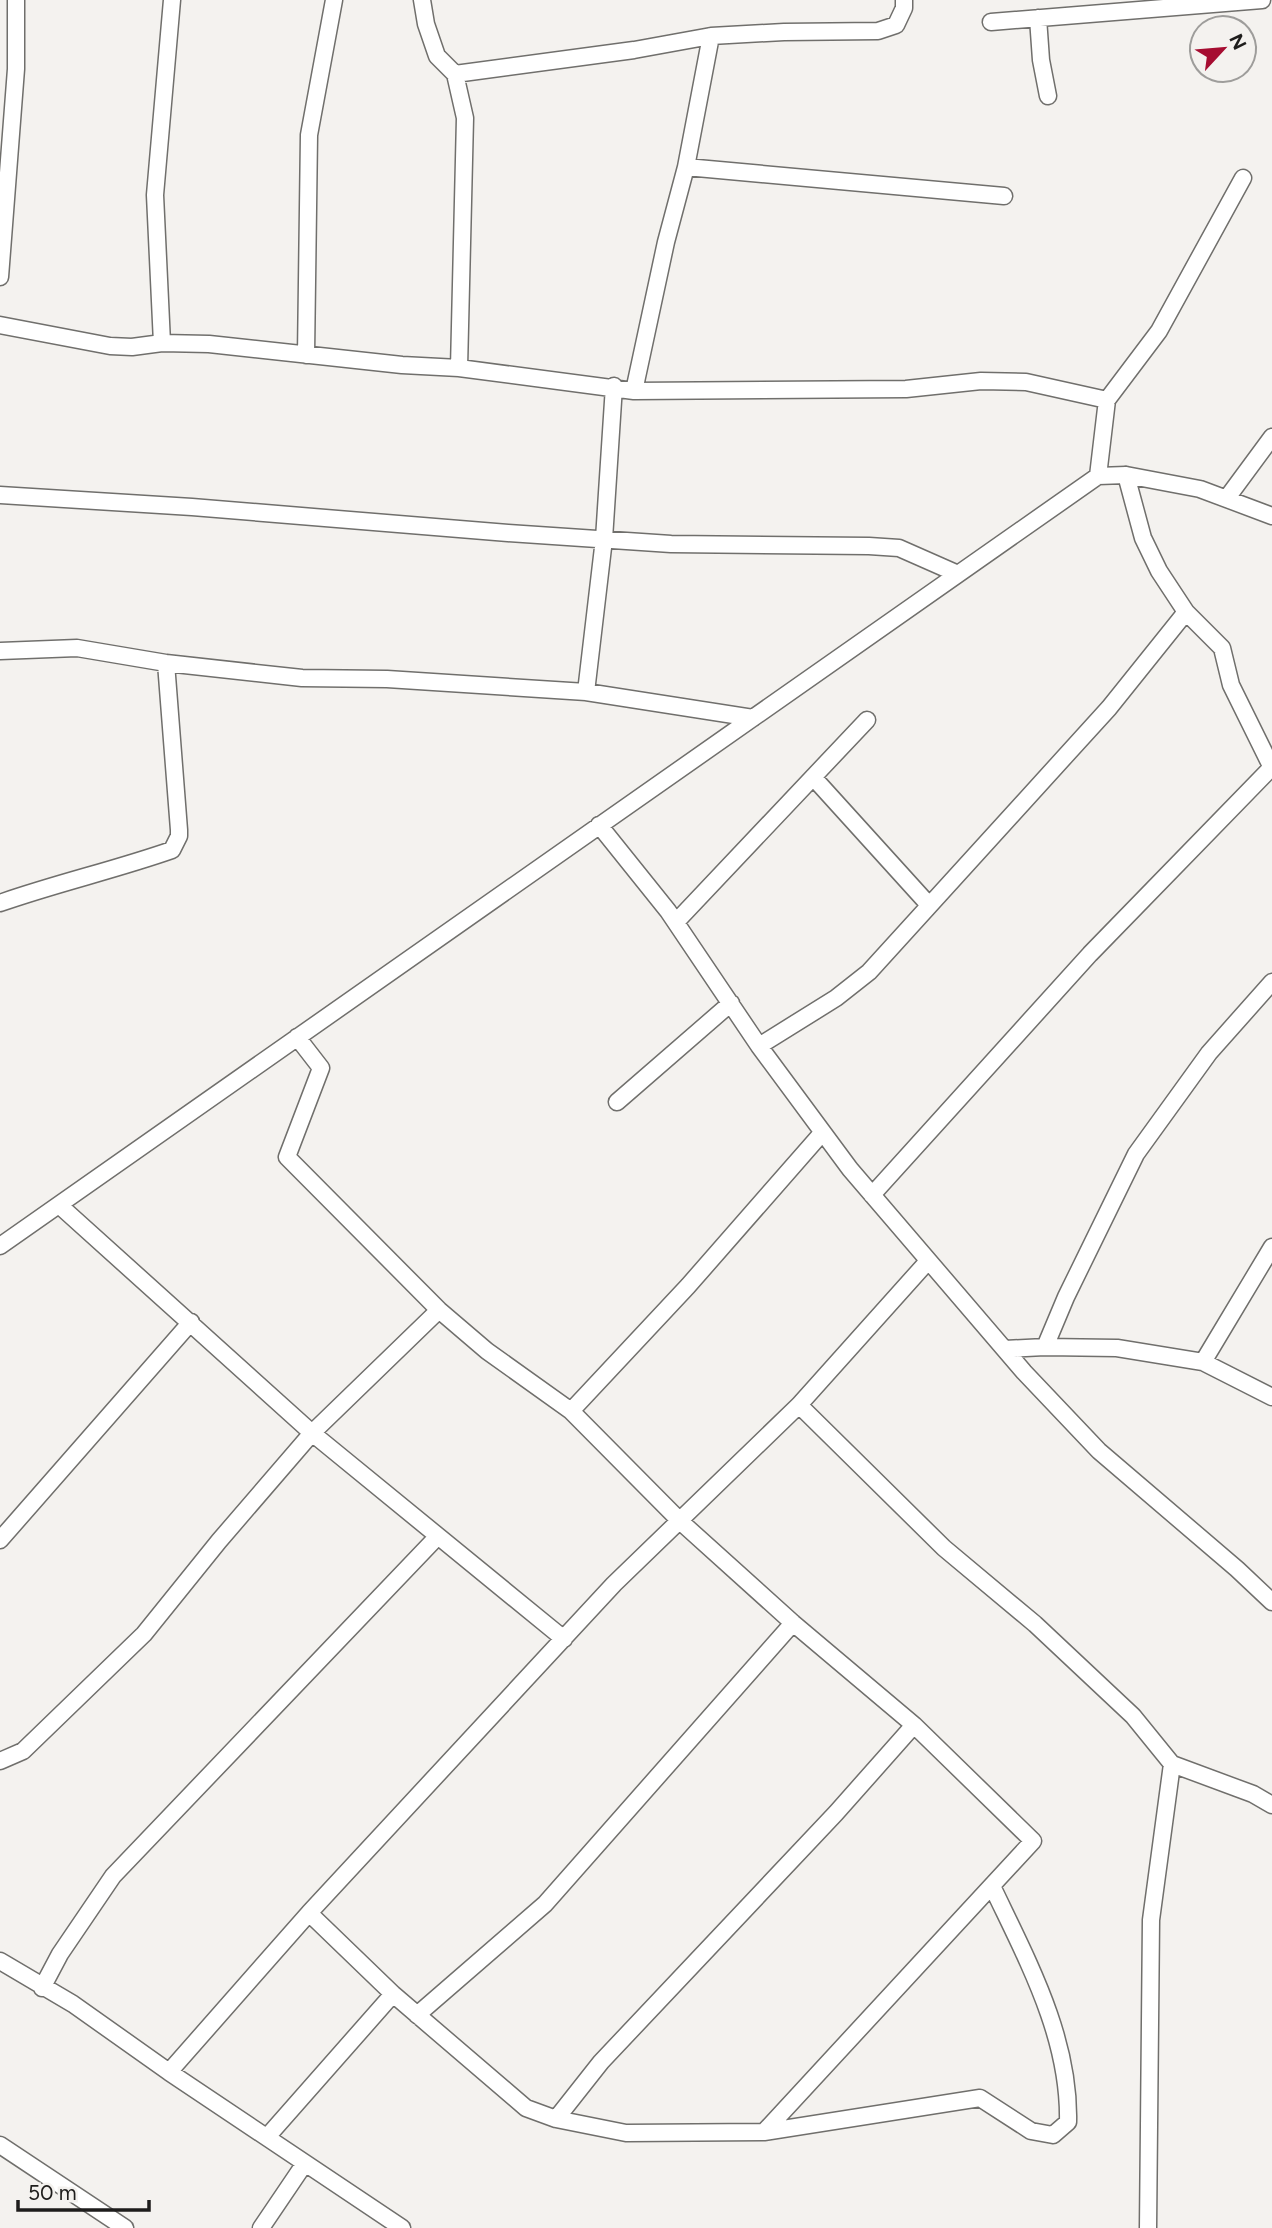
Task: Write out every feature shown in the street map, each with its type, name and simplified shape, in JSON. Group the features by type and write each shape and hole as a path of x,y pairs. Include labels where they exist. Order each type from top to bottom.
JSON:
{"street":[{"path":"0,277 16,69 16,0"},
{"path":"162,343 155,195 172,0"},
{"path":"306,355 309,135 334,0"},
{"path":"422,0 426,24 437,56 455,74 465,118 459,368"},
{"path":"455,74 634,50 711,36 878,31 896,25 904,8 904,0"},
{"path":"991,22 1127,5 1262,0"},
{"path":"1038,18 1041,60 1048,96"},
{"path":"634,391 666,242 686,167 711,36"},
{"path":"686,167 1004,196"},
{"path":"1098,476 1107,400 1159,331 1243,178"},
{"path":"0,325 110,346 209,344 402,365 459,368 614,386 634,391 906,389 981,381 1026,382 1107,400"},
{"path":"586,692 604,539 614,386"},
{"path":"1227,498 1272,437"},
{"path":"872,1195 1090,954 1272,768 1231,685 1222,648 1186,612 1158,571 1143,538 1126,475"},
{"path":"0,1246 1098,476 1126,475 1200,489 1272,516"},
{"path":"0,495 670,544 899,548 957,574"},
{"path":"758,1046 836,998 869,972 1109,708 1186,612"},
{"path":"0,651 77,648 166,663 302,678 387,679 586,692 753,718"},
{"path":"0,903 172,850 180,830 166,663"},
{"path":"676,922 867,720"},
{"path":"813,777 929,905"},
{"path":"600,825 676,922 758,1046 822,1133 928,1261 1099,1451 1272,1602"},
{"path":"1045,1347 1066,1297 1136,1154 1209,1053 1272,982"},
{"path":"617,1102 731,1003"},
{"path":"298,1037 321,1068 287,1157 439,1310 487,1351 570,1411 681,1522 793,1623 914,1725 1033,1841 764,2132"},
{"path":"570,1411 688,1286 822,1133"},
{"path":"59,1205 312,1433 564,1639"},
{"path":"1203,1362 1272,1247"},
{"path":"169,2072 309,1913 614,1584 799,1405 928,1261"},
{"path":"0,1761 23,1751 145,1634 219,1541 312,1433 439,1310"},
{"path":"0,1540 191,1322"},
{"path":"1005,1349 1117,1348 1203,1362 1272,1397"},
{"path":"799,1405 944,1548 1035,1624 1123,1707 1172,1764 1253,1794 1272,1805"},
{"path":"42,1988 60,1954 113,1876 438,1536"},
{"path":"417,2015 545,1904 793,1623"},
{"path":"556,2119 601,2062 914,1725"},
{"path":"1148,2228 1151,1920 1172,1764"},
{"path":"309,1913 393,1994 526,2108 556,2119 626,2133 764,2132 980,2098 1031,2131 1053,2135 1068,2122 1068,2106 1055,2030 1039,1984 992,1885"},
{"path":"0,1961 73,2004 169,2072 402,2228"},
{"path":"267,2137 393,1994"},
{"path":"0,2146 125,2228"},
{"path":"261,2228 305,2163"}]}
